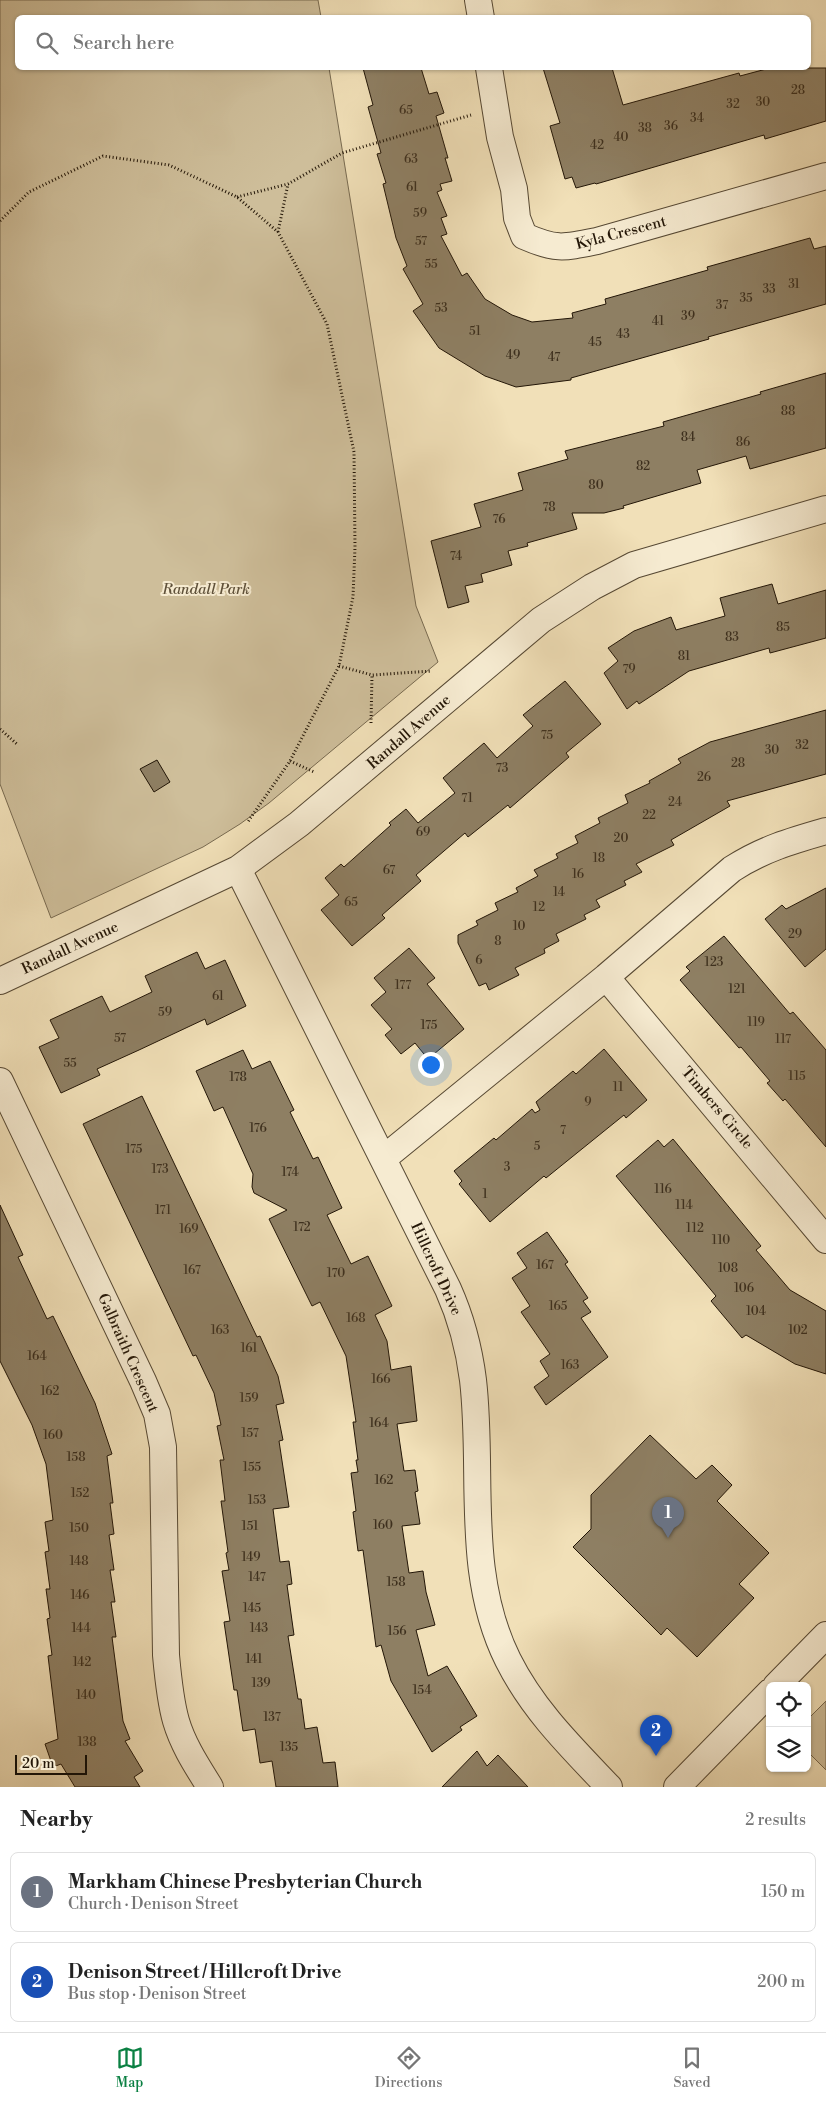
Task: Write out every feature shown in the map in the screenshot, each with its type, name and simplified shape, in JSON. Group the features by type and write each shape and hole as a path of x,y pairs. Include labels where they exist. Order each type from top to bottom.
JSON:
{"street":[{"path":"478,0 480,15"},
{"name":"Kyla Crescent","path":"489,70 500,137 514,189 517,218 524,236 542,244 564,248 597,241 826,176"},
{"name":"Randall Avenue","path":"1,976 238,869 299,824 541,620 568,601 634,566 826,509"},
{"path":"384,1158 606,977 714,884 745,860 770,848 826,831"},
{"name":"Hillcroft Drive","path":"238,869 448,1289 468,1346 474,1396 479,1548 483,1583 494,1624 507,1658 534,1703 550,1724 609,1787"},
{"name":"Timbers Circle","path":"606,977 826,1240"},
{"name":"Galbraith Crescent","path":"0,1081 157,1414 163,1447 166,1655 169,1684 176,1721 190,1754 210,1787"},
{"path":"780,1682 826,1635"},
{"path":"677,1787 766,1696"}],"path":[{"path":"237,197 288,184 342,153 496,108"},
{"path":"0,221 29,192 103,156 169,165 237,197 278,232 327,324 354,452 355,547 353,597 339,666 290,761 248,823"},
{"path":"278,232 288,184"},
{"path":"339,666 372,675 432,671"},
{"path":"371,723 372,675"},
{"path":"0,729 18,745"},
{"path":"290,761 314,772"}],"green space":[{"name":"Randall Park","path":"0,0 318,0 321,15 15,15 15,70 329,70 416,606 438,662 269,803 240,824 203,847 51,918 0,784"},
{"path":"826,1701 826,1770 811,1755 811,1716"}],"building":[{"path":"811,68 826,68 826,121 765,139 764,135 596,184 576,188 572,177 565,179 550,126 560,123 544,70 613,70 623,105 739,73 740,76 762,70 811,70"},
{"path":"364,70 422,70 429,94 437,92 444,113 436,116 448,158 445,158 452,181 440,184 442,190 437,192 447,216 441,218 447,234 441,236 462,276 467,273 485,299 512,315 532,322 573,318 572,313 606,304 605,299 708,270 707,267 810,238 814,249 826,246 826,304 708,337 709,339 571,378 571,380 516,387 485,376 439,348 413,311 423,304 403,269 407,266 396,238 383,184 386,183 377,154 381,153 368,107 373,105"},
{"path":"826,373 826,448 750,469 746,456 697,470 701,483 604,513 572,513 577,529 527,543 528,546 508,551 512,565 481,574 483,582 465,586 469,602 448,608 431,541 481,527 474,504 523,490 518,473 568,459 565,451 664,426 663,422"},
{"path":"772,584 778,604 826,590 826,638 770,653 769,648 689,671 639,704 637,701 627,709 604,673 618,661 608,648 634,631 671,617 676,630 725,616 720,598"},
{"path":"565,681 601,724 566,753 569,757 510,808 508,805 468,837 465,833 416,875 421,881 382,915 385,918 352,946 321,910 339,895 325,878 341,864 344,867 406,809 418,823 455,793 443,778 484,743 497,758 533,726 523,715"},
{"path":"826,710 826,774 727,801 730,806 671,840 674,845 636,864 642,872 624,881 626,885 596,900 600,907 584,915 586,919 556,934 559,941 544,949 545,953 515,968 519,975 489,990 486,983 479,986 458,943 458,935 478,925 476,921 498,910 495,903 518,892 516,888 538,876 534,870 558,858 556,854 578,843 575,836 600,823 598,818 628,803 625,795 650,783 649,781 681,763 678,759 710,742"},
{"path":"157,760 170,782 154,792 140,769"},
{"path":"826,888 826,949 805,967 765,919 782,905 786,909"},
{"path":"724,936 790,1014 793,1012 826,1050 826,1147 785,1099 783,1101 767,1083 770,1081 680,980 690,971 686,967"},
{"path":"409,948 435,978 427,984 464,1029 428,1059 415,1043 401,1054 385,1035 392,1029 371,1005 386,992 374,978"},
{"path":"197,952 205,969 225,960 246,1006 207,1025 205,1019 97,1069 100,1075 61,1093 39,1047 59,1038 50,1020 102,996 110,1012 152,992 145,976"},
{"path":"604,1049 647,1100 626,1118 624,1115 546,1178 544,1176 490,1222 459,1184 462,1181 454,1171 494,1138 496,1140 532,1109 535,1113 540,1110 536,1102 573,1071 576,1074"},
{"path":"243,1050 252,1069 270,1061 294,1110 290,1112 313,1159 318,1157 342,1208 327,1215 351,1264 368,1256 392,1306 375,1315 387,1341 391,1370 411,1366 417,1421 397,1424 404,1471 415,1470 418,1491 415,1492 420,1524 402,1526 409,1573 423,1571 426,1592 435,1625 416,1630 428,1676 447,1666 477,1716 460,1727 462,1730 432,1752 391,1681 381,1645 376,1647 363,1550 358,1551 353,1512 356,1511 351,1473 358,1472 356,1460 358,1460 353,1422 356,1422 346,1356 320,1302 312,1306 269,1219 287,1210 254,1193 252,1187 253,1174 223,1107 214,1111 196,1071"},
{"path":"142,1096 257,1337 260,1336 278,1376 284,1403 276,1405 283,1440 279,1441 289,1507 273,1509 280,1562 289,1561 292,1584 287,1585 294,1635 288,1636 305,1729 317,1727 323,1763 335,1762 338,1787 276,1787 272,1761 260,1763 255,1729 243,1731 237,1690 234,1690 224,1622 230,1621 222,1571 229,1570 221,1501 225,1501 220,1460 224,1460 217,1426 221,1425 214,1393 196,1355 193,1356 83,1124"},
{"path":"673,1139 761,1246 756,1250 790,1290 826,1311 826,1374 795,1364 746,1335 742,1338 711,1301 716,1296 616,1176 658,1140 664,1147"},
{"path":"0,1205 23,1255 18,1257 47,1319 53,1316 95,1403 112,1454 107,1456 113,1503 110,1503 114,1534 109,1535 114,1570 110,1570 115,1602 111,1602 116,1637 112,1637 123,1721 130,1739 125,1741 143,1771 134,1777 140,1787 75,1787 61,1764 53,1767 45,1744 58,1739 48,1656 52,1655 47,1619 50,1618 46,1589 50,1589 45,1552 49,1551 45,1522 53,1520 46,1464 32,1425 0,1361"},
{"path":"547,1232 568,1262 565,1264 588,1298 583,1301 591,1312 581,1318 608,1357 546,1405 534,1387 549,1376 540,1361 550,1354 521,1312 530,1306 512,1278 527,1268 517,1253"},
{"path":"650,1435 696,1479 712,1465 732,1485 717,1501 769,1553 739,1584 754,1598 697,1657 667,1628 661,1635 573,1547 591,1529 591,1495"},
{"path":"477,1751 487,1766 498,1755 528,1787 442,1787"}],"place":[{"name":"Markham Chinese Presbyterian Church","path":"668,1538"},
{"name":"Denison Street / Hillcroft Drive","path":"656,1756"}]}
